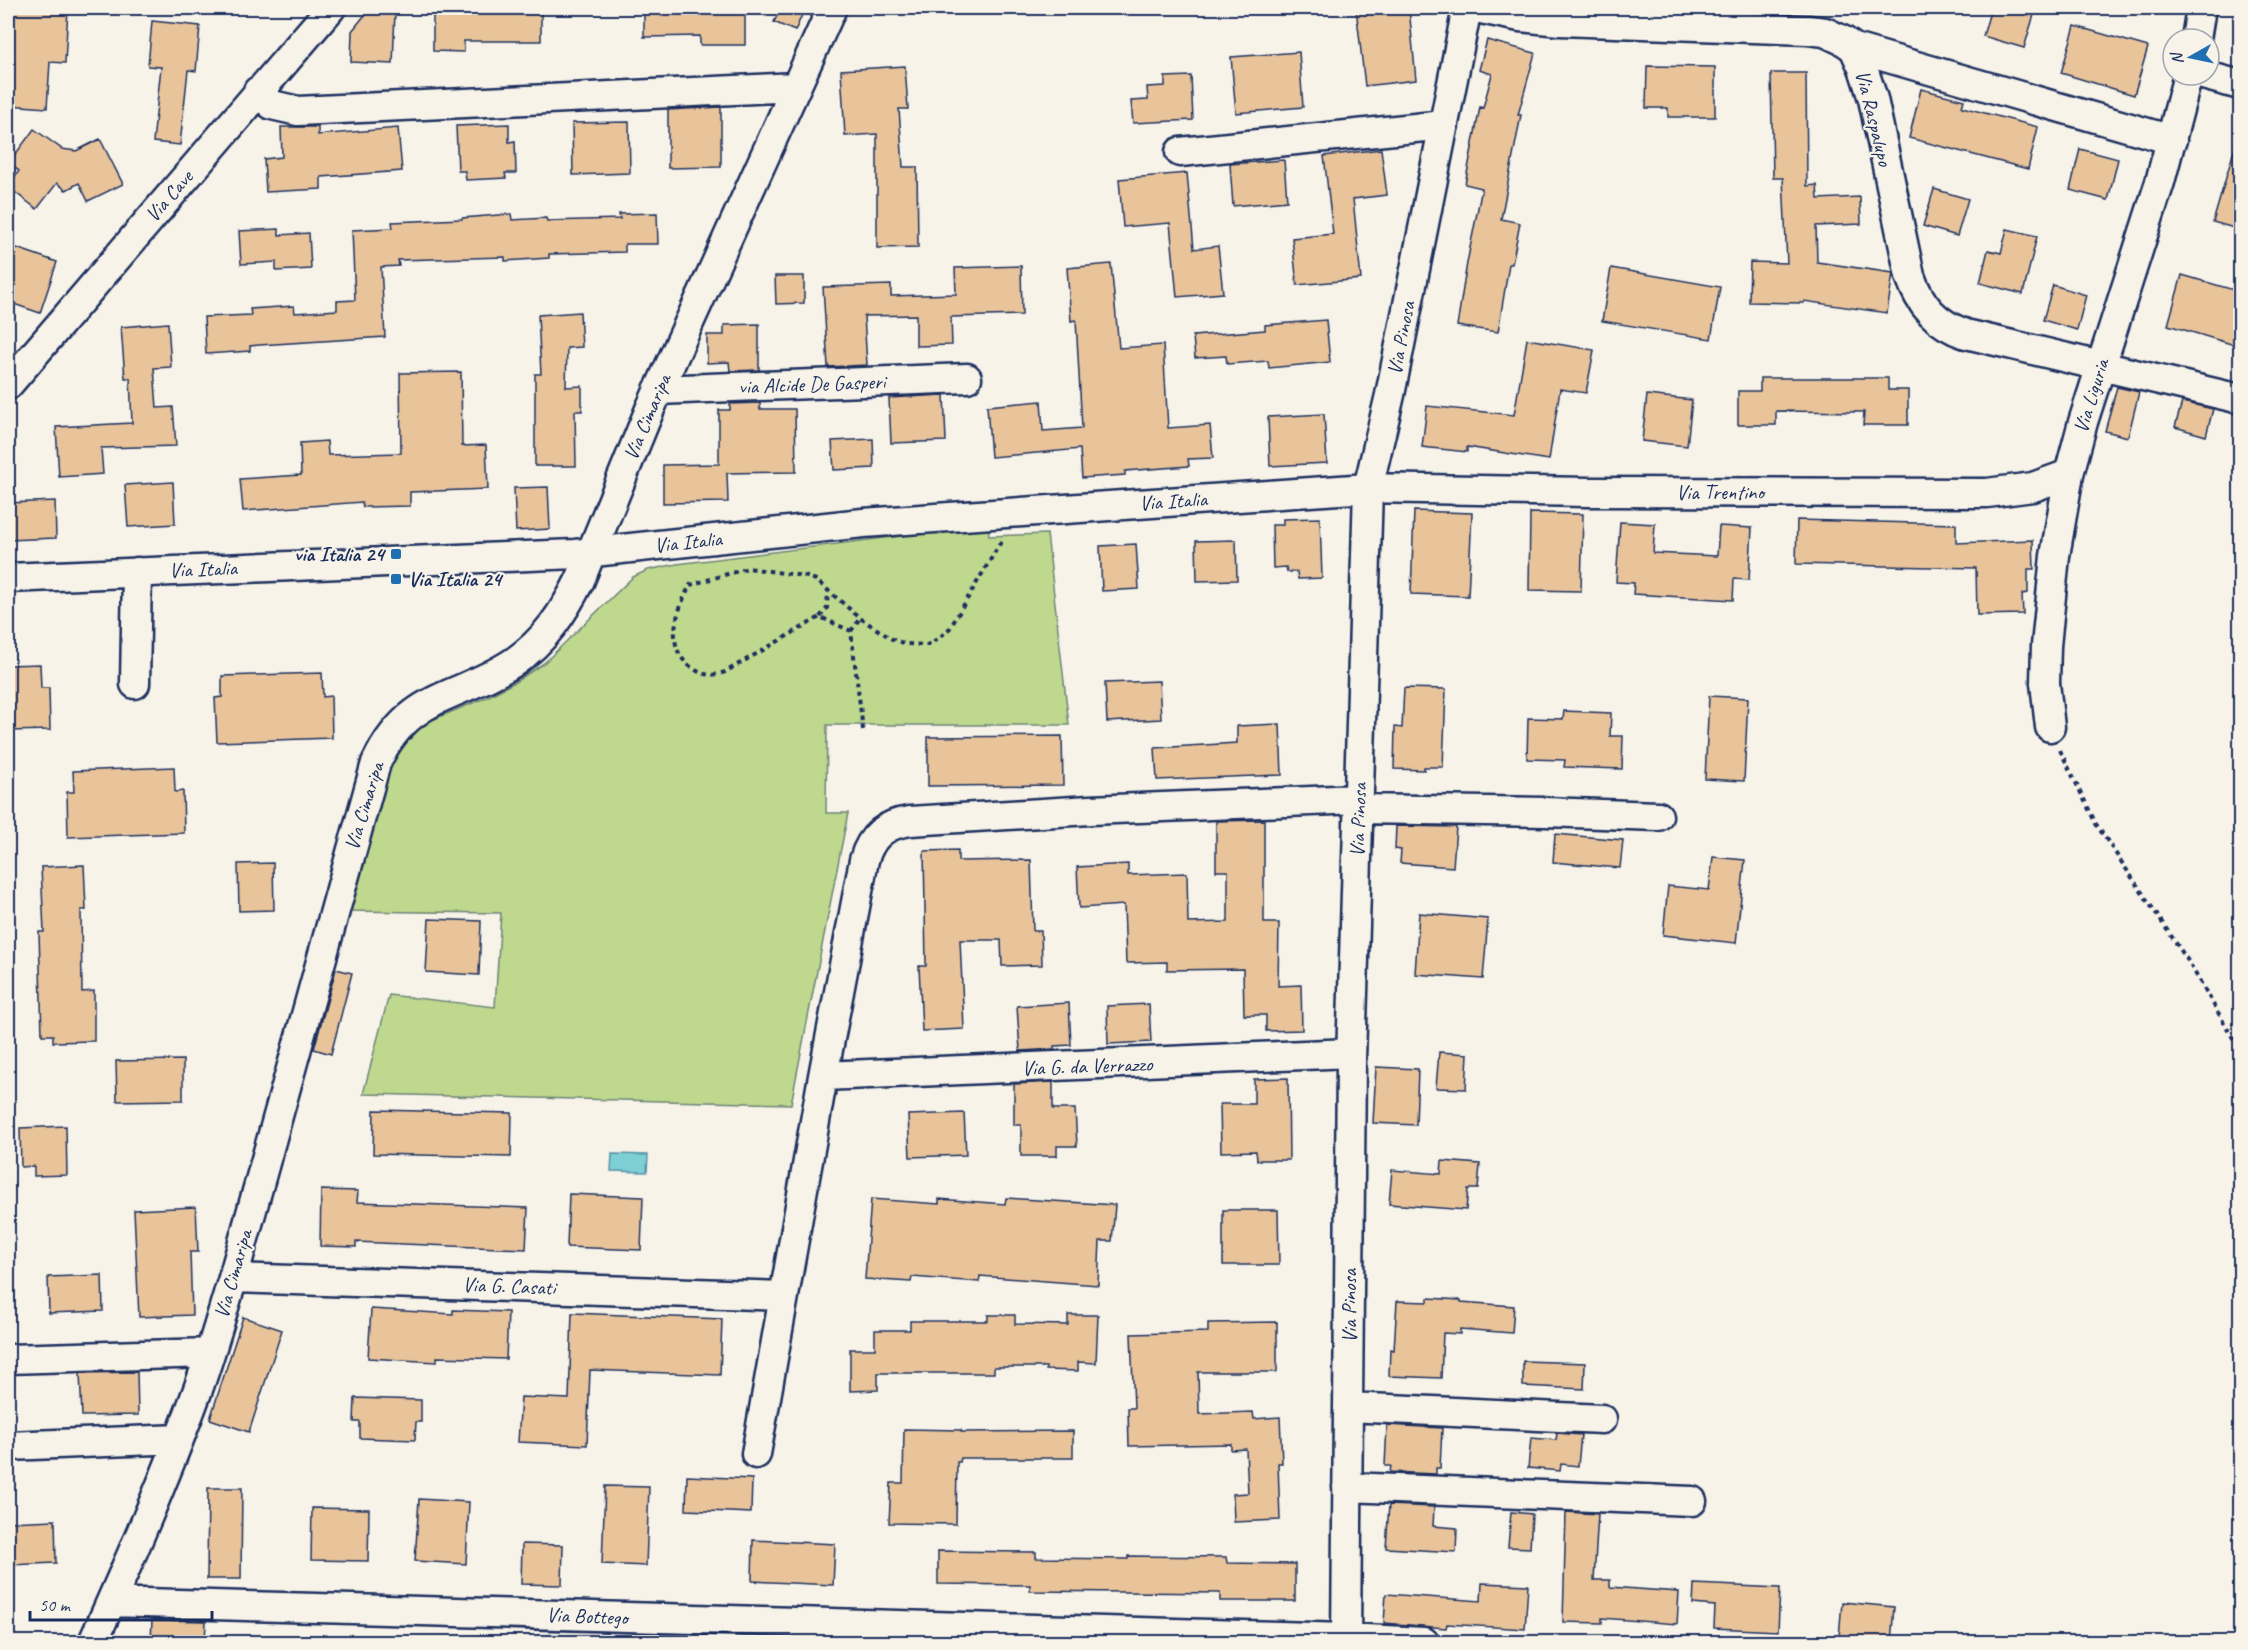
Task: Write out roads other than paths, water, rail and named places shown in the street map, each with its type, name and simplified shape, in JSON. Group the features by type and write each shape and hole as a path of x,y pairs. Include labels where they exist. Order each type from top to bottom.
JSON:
{"street":[{"name":"Via Cave","path":"12,375 331,8"},
{"name":"Via Cimaripa","path":"93,1642 179,1439 210,1353 233,1278 369,783 380,755 400,725 413,713 516,661 549,630 569,602 658,390 832,8"},
{"name":"Via Pinosa","path":"1346,1640 1351,1053 1368,488 1390,395 1467,8"},
{"name":"Via Raspalupo","path":"1476,8 1560,21 1816,30 1834,34 1854,48 1873,99 1911,276 1918,296 1930,314 1946,326 1966,334 2241,399"},
{"path":"2198,27 2201,8"},
{"path":"1854,48 2172,140"},
{"path":"2221,80 2241,85"},
{"path":"258,91 272,105 298,111 796,87"},
{"name":"Via Liguria","path":"2050,727 2045,683 2046,646 2056,547 2069,474 2078,438 2172,140 2185,87"},
{"path":"1180,152 1444,125"},
{"name":"via Alcide De Gasperi","path":"658,390 967,378"},
{"name":"Via Trentino","path":"1368,488 1588,492 1988,493 2023,489 2069,474"},
{"name":"Via Italia","path":"8,578 591,553 863,523 1368,488"},
{"path":"135,684 137,572"},
{"path":"756,1454 823,1076 866,852 885,828 910,821 1034,813 1358,804 1658,816"},
{"name":"Via G. da Verrazzo","path":"823,1076 1351,1053"},
{"name":"Via G. Casati","path":"233,1278 784,1296"},
{"path":"8,1359 210,1353"},
{"path":"1348,1407 1602,1419"},
{"path":"8,1446 179,1439"},
{"path":"1347,1487 1692,1501"},
{"name":"Via Bottego","path":"111,1602 1424,1642"}],"water":[{"path":"612,1154 648,1155 647,1172 611,1171"}],"place":[{"name":"via Italia 24","path":"396,554"},
{"name":"Via Italia 24","path":"396,579"}]}
